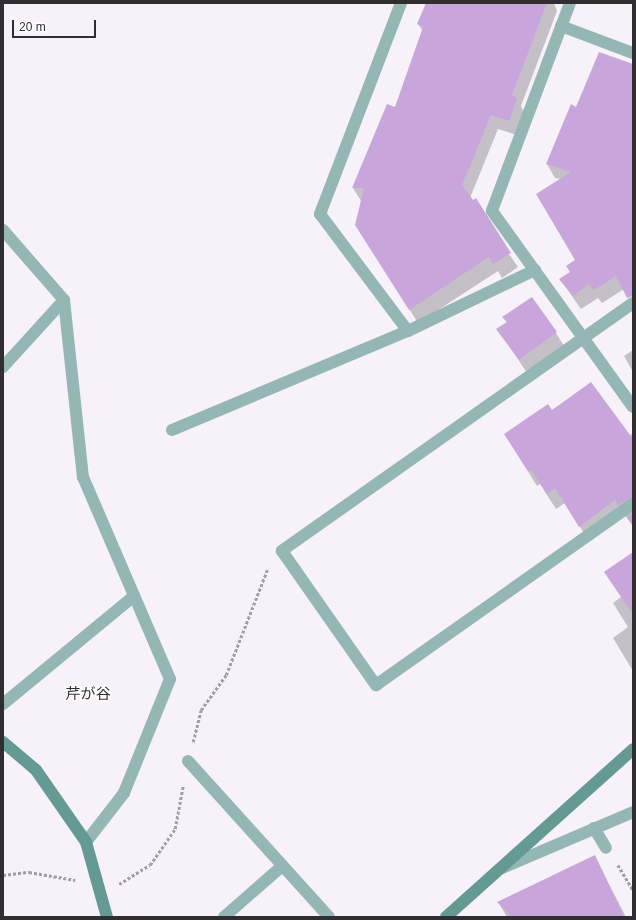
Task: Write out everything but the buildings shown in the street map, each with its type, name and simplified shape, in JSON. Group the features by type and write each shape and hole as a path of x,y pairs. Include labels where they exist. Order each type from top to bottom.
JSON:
{"street":[{"path":"401,3 320,214 408,331"},
{"path":"570,3 492,210 633,407"},
{"path":"562,26 633,53"},
{"path":"3,230 64,300 83,477 170,679 124,793 86,842"},
{"path":"172,430 408,331 535,270"},
{"path":"3,367 64,300"},
{"path":"633,303 282,551 376,685 633,504"},
{"path":"3,704 134,596"},
{"path":"3,742 36,770 86,842 107,917"},
{"path":"446,917 454,913 493,872 633,749"},
{"path":"188,761 329,917"},
{"path":"493,872 633,812"},
{"path":"594,828 606,848"},
{"path":"224,917 282,866"}],"path":[{"path":"620,868 633,890"}],"district":[{"name":"芹が谷","path":"88,694"}]}
